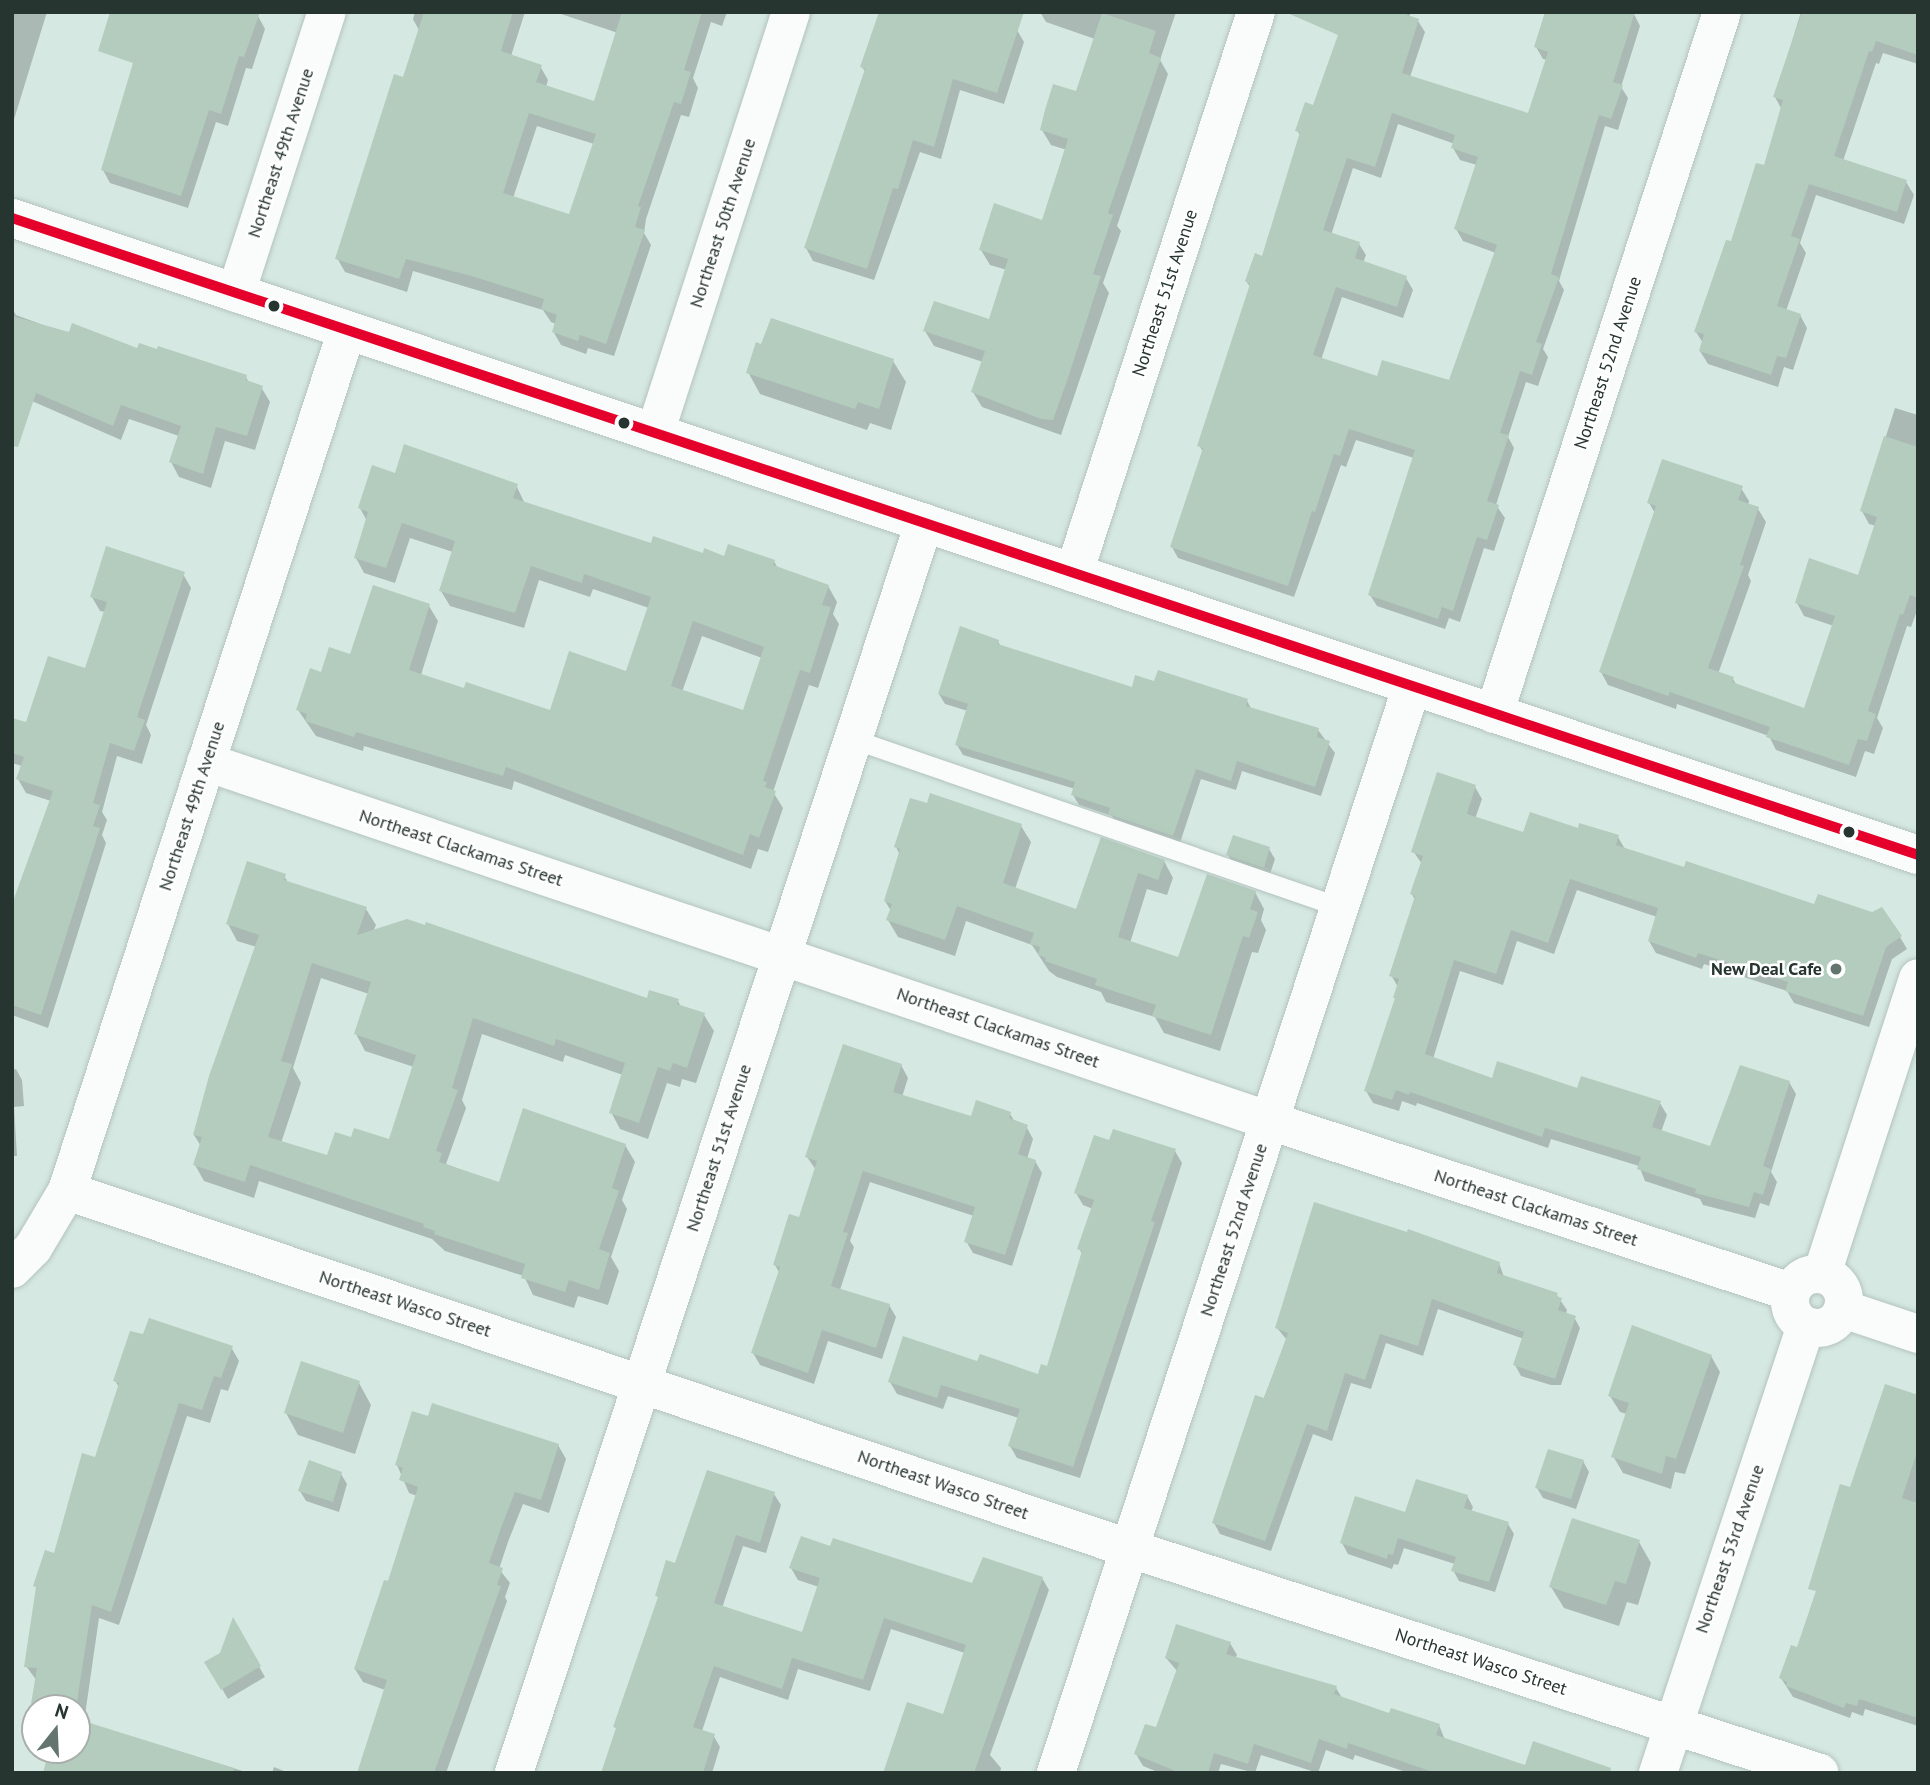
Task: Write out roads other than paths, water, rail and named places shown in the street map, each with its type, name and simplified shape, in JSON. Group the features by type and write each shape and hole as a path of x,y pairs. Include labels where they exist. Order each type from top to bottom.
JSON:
{"street":[{"name":"Northeast 49th Avenue","path":"236,293 327,12"},
{"name":"Northeast 50th Avenue","path":"654,433 791,12"},
{"name":"Northeast 51st Avenue","path":"1074,573 1256,12"},
{"name":"Northeast 52nd Avenue","path":"1494,713 1722,12"},
{"path":"12,218 1918,855"},
{"name":"Northeast 49th Avenue","path":"12,1269 33,1248 67,1191 346,330"},
{"name":"Northeast 51st Avenue","path":"514,1773 924,523"},
{"name":"Northeast 52nd Avenue","path":"1056,1773 1412,686"},
{"name":"Northeast Clackamas Street","path":"206,762 1270,1121 1806,1297"},
{"name":"Northeast 53rd Avenue","path":"1658,1773 1806,1297 1918,978"},
{"name":"Northeast Wasco Street","path":"67,1191 1130,1549 1820,1773"},
{"path":"1806,1297 1835,1280 1843,1292 1843,1309 1918,1335"}],"lane":[{"path":"853,739 1339,907"}],"place":[{"name":"New Deal Cafe","path":"1836,969"}]}
